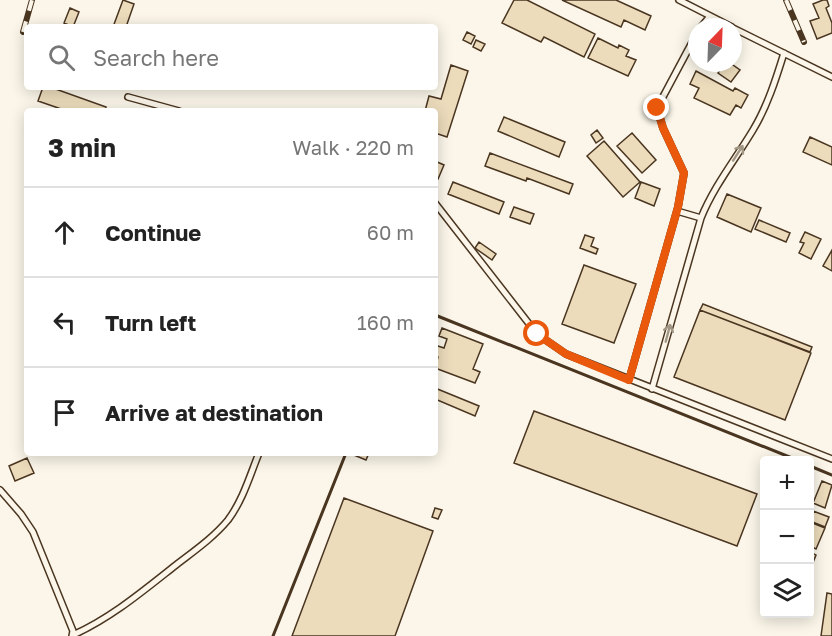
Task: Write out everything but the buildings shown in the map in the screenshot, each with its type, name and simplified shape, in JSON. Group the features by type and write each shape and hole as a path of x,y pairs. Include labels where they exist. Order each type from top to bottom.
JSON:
{"lane":[{"path":"679,0 714,18"},
{"path":"742,32 832,77"},
{"path":"629,380 677,210 684,173 663,128 657,108 688,50"},
{"path":"652,389 701,218 709,199 754,128 784,53"},
{"path":"128,97 167,108"},
{"path":"438,207 537,334 566,354 832,459"},
{"path":"677,210 701,218"},
{"path":"0,490 33,532 73,636 124,605 213,536 229,519 241,500 258,456"}],"railway":[{"path":"25,24 32,0"},
{"path":"786,0 804,42"}],"wall":[{"path":"438,316 787,456"},
{"path":"273,636 345,456"},
{"path":"814,468 832,475"}],"route":[{"path":"537,334 566,354 629,380 678,207 684,173 663,128 657,108"}]}
